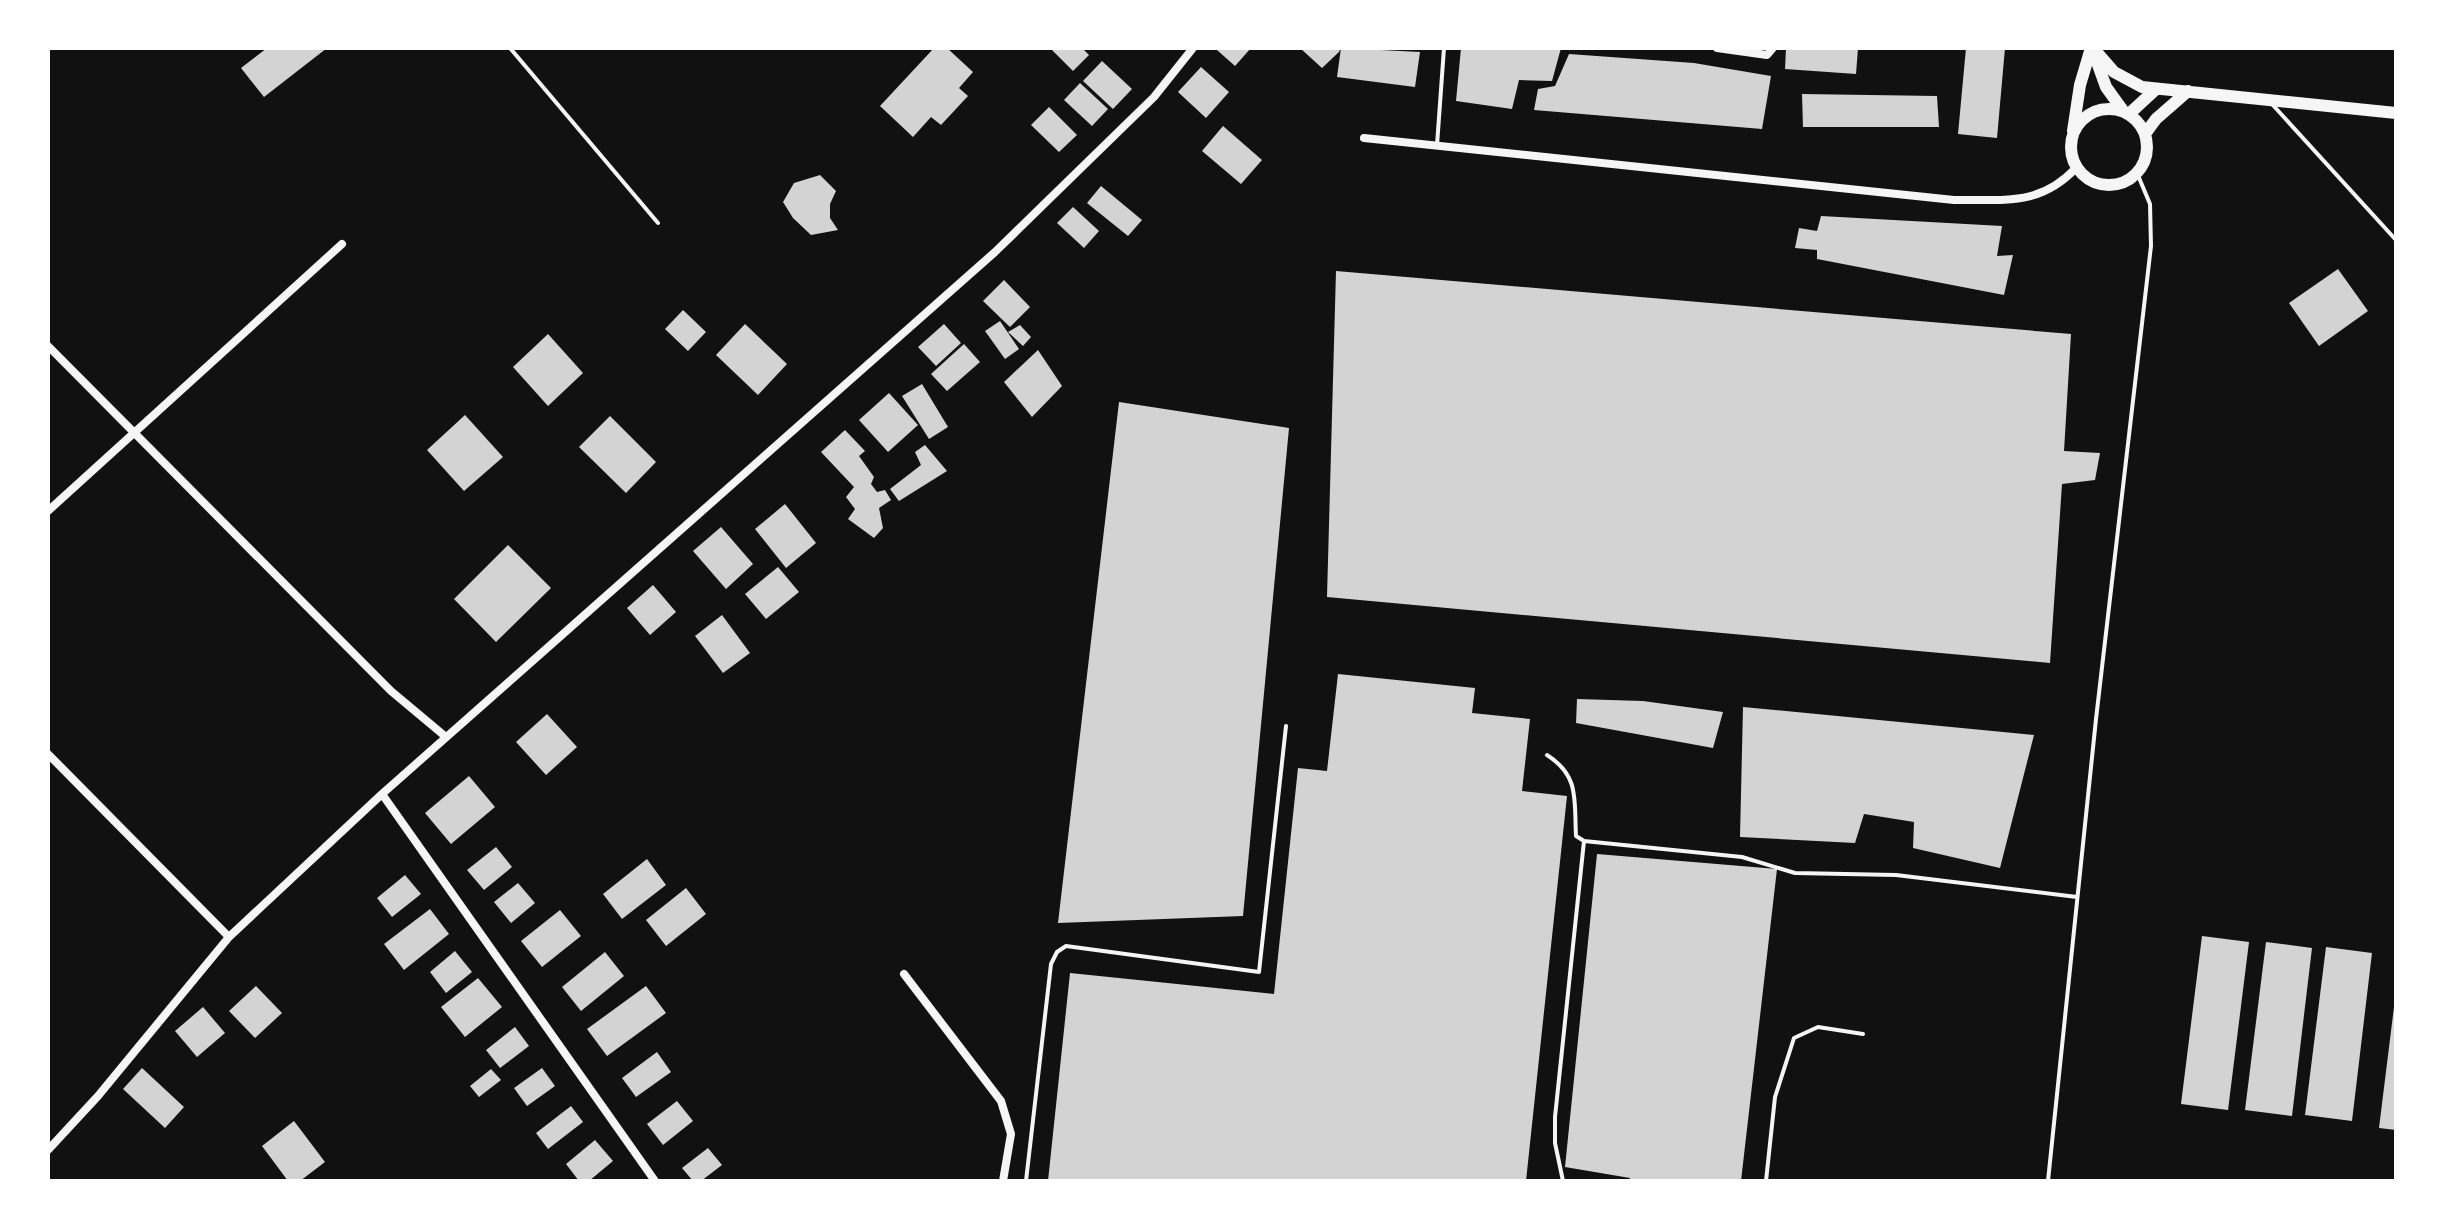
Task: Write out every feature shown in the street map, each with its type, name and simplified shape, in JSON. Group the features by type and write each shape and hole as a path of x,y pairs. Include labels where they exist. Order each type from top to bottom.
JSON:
{"main road":[{"path":"2092,48 2130,83 2156,89 2396,113"},
{"path":"2092,48 2106,87 2145,134 2147,155 2137,173 2117,185 2094,183 2076,168 2072,157 2080,85 2092,48"},
{"path":"2073,133 2089,115 2100,110 2126,113 2156,89"},
{"path":"2145,134 2156,119 2188,91"}],"street":[{"path":"48,1150 229,937 382,794 995,252 1154,97 1193,48"},
{"path":"1717,48 1767,55 1773,48"},
{"path":"1364,138 1954,200 2027,199 2057,187 2076,168"},
{"path":"48,511 342,244"},
{"path":"48,346 391,691 446,737"},
{"path":"48,754 229,937"},
{"path":"382,794 655,1181"},
{"path":"904,974 1001,1101 1011,1134 1003,1181"}],"lane":[{"path":"510,48 658,223"},
{"path":"1437,145 1444,48"},
{"path":"2266,98 2396,240"},
{"path":"2048,1181 2151,246 2150,204 2137,173"},
{"path":"1026,1181 1051,964 1057,952 1066,946 1259,972 1286,726"},
{"path":"1547,755 1564,766 1574,788 1576,836 1584,841 1742,857 1795,873 1896,875 2077,897"},
{"path":"1563,1181 1555,1143 1555,1117 1584,841"},
{"path":"1766,1181 1775,1097 1794,1038 1818,1027 1863,1034"}],"building":[{"path":"267,48 327,48 264,97 241,68"},
{"path":"934,48 947,48 973,72 959,88 968,96 941,125 931,117 913,137 880,106"},
{"path":"1050,48 1082,48 1089,55 1073,71"},
{"path":"1251,48 1235,66 1217,50"},
{"path":"1300,48 1337,48 1340,51 1322,68"},
{"path":"1341,48 1420,52 1415,87 1337,77"},
{"path":"1461,48 1561,48 1552,81 1519,80 1512,109 1456,101"},
{"path":"1786,48 1858,48 1856,74 1785,69"},
{"path":"1966,48 2005,48 1997,138 1958,134"},
{"path":"1569,54 1694,63 1771,76 1762,129 1534,110 1538,89 1555,86"},
{"path":"1102,61 1132,89 1113,109 1083,81"},
{"path":"1201,67 1229,92 1206,118 1178,92"},
{"path":"1080,83 1108,109 1092,126 1064,100"},
{"path":"1802,94 1937,96 1939,127 1803,127"},
{"path":"1049,107 1077,135 1059,152 1031,125"},
{"path":"1223,126 1262,160 1241,184 1202,151"},
{"path":"820,175 836,191 830,204 830,218 838,230 811,235 793,218 783,202 794,183"},
{"path":"1101,186 1142,220 1128,236 1087,203"},
{"path":"1073,207 1099,231 1084,248 1057,223"},
{"path":"1821,216 2002,226 1997,256 2013,255 2004,295 1817,259 1817,250 1795,248 1799,228 1817,231"},
{"path":"2338,269 2368,311 2319,346 2289,303"},
{"path":"1336,271 2071,334 2064,451 2100,453 2095,480 2062,484 2050,663 1327,597"},
{"path":"1004,280 1030,307 1010,327 983,301"},
{"path":"683,310 706,332 688,351 665,329"},
{"path":"1000,321 1019,349 1005,359 985,331"},
{"path":"745,324 787,364 758,395 716,355"},
{"path":"944,324 961,343 936,366 918,347"},
{"path":"1020,325 1031,337 1023,346 1008,332"},
{"path":"548,334 583,373 548,406 513,367"},
{"path":"964,344 980,362 947,391 931,374"},
{"path":"1038,350 1062,386 1032,417 1004,382"},
{"path":"922,384 948,427 929,439 902,396"},
{"path":"889,393 918,425 888,452 859,420"},
{"path":"1119,402 1289,428 1243,916 1058,923"},
{"path":"465,415 503,457 464,491 427,450"},
{"path":"610,416 656,462 626,493 579,447"},
{"path":"845,430 865,451 859,456 874,477 871,484 877,492 885,490 891,500 879,508 883,528 874,538 848,519 855,509 846,497 854,487 821,452"},
{"path":"925,445 947,471 899,501 890,489 921,465 915,452"},
{"path":"785,504 816,543 786,568 755,529"},
{"path":"721,527 753,564 726,589 693,551"},
{"path":"508,545 551,588 496,642 454,599"},
{"path":"778,567 799,592 766,619 745,594"},
{"path":"653,585 676,612 650,635 627,608"},
{"path":"722,615 750,653 723,673 695,636"},
{"path":"1338,674 1475,688 1472,713 1530,719 1522,791 1567,796 1526,1181 1048,1181 1070,973 1274,994 1298,768 1327,771"},
{"path":"1577,699 1643,701 1723,712 1713,748 1576,723"},
{"path":"1743,707 2034,735 2000,868 1913,848 1914,822 1864,814 1855,843 1740,837"},
{"path":"547,714 577,747 546,775 516,742"},
{"path":"469,776 495,807 451,844 425,813"},
{"path":"496,847 512,867 484,890 467,870"},
{"path":"1597,854 1777,869 1741,1181 1629,1181 1630,1178 1565,1167"},
{"path":"647,859 666,885 622,919 603,894"},
{"path":"405,875 421,894 392,917 377,898"},
{"path":"518,883 535,903 511,923 494,902"},
{"path":"686,888 706,914 666,946 646,920"},
{"path":"430,909 449,934 404,970 384,944"},
{"path":"560,910 581,936 542,967 521,941"},
{"path":"2202,936 2249,942 2228,1110 2181,1104"},
{"path":"2266,942 2312,948 2292,1116 2245,1110"},
{"path":"2326,947 2372,953 2352,1121 2305,1115"},
{"path":"455,951 472,972 446,993 430,972"},
{"path":"605,952 624,976 581,1011 562,987"},
{"path":"478,978 502,1007 465,1037 441,1007"},
{"path":"256,986 282,1013 255,1038 229,1011"},
{"path":"646,986 666,1013 607,1056 587,1029"},
{"path":"203,1007 225,1033 197,1057 175,1031"},
{"path":"2396,1007 2396,1130 2379,1128"},
{"path":"515,1027 529,1046 500,1068 486,1050"},
{"path":"657,1052 671,1072 636,1097 622,1078"},
{"path":"142,1068 184,1107 165,1128 123,1089"},
{"path":"542,1068 555,1086 527,1106 514,1088"},
{"path":"491,1069 501,1080 479,1097 470,1086"},
{"path":"677,1101 693,1121 663,1145 647,1124"},
{"path":"571,1106 583,1122 548,1149 536,1133"},
{"path":"294,1121 325,1162 300,1181 288,1181 262,1146"},
{"path":"595,1140 613,1161 589,1181 579,1181 566,1164"},
{"path":"708,1148 722,1165 701,1181 693,1181 682,1168"}]}
